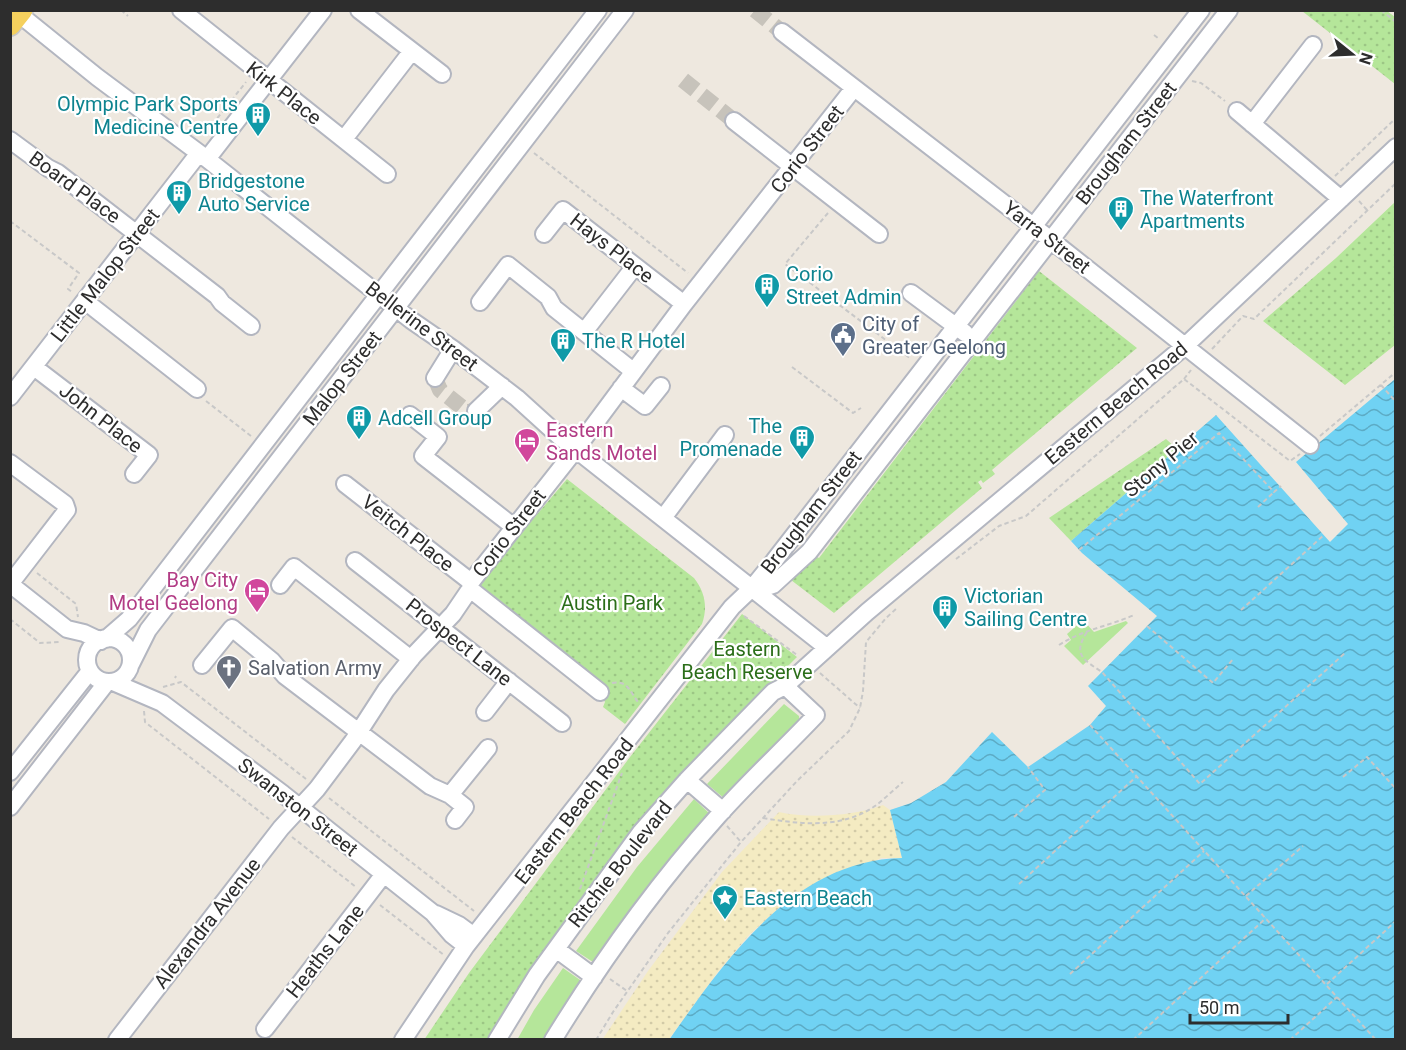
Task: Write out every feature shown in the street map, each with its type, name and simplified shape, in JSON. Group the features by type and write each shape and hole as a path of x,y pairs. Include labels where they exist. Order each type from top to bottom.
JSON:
{"street":[{"name":"Kirk Place","path":"181,10 387,174"},
{"name":"Little Malop Street","path":"12,394 137,234 269,81 323,10"},
{"path":"359,10 442,74"},
{"name":"Malop Street","path":"103,640 129,619 598,10"},
{"name":"Malop Street","path":"131,665 148,630 626,10"},
{"name":"Brougham Street","path":"752,588 1201,10"},
{"name":"Brougham Street","path":"752,588 773,585 809,552 1229,10"},
{"name":"Bellerine Street","path":"16,15 203,156 411,320 502,386 576,449 826,648"},
{"path":"582,31 599,45"},
{"name":"Yarra Street","path":"782,32 1034,226 1310,445"},
{"path":"1252,124 1313,45"},
{"path":"344,140 412,51"},
{"name":"Corio Street","path":"300,807 314,793 360,731 386,690 440,627 684,304 854,88"},
{"path":"1230,106 1348,198"},
{"path":"734,121 836,203 879,234"},
{"name":"Board Place","path":"10,140 58,173 137,234 217,296 222,303 250,326"},
{"name":"Eastern Beach Road","path":"826,648 1185,346 1348,198 1395,147"},
{"name":"Hays Place","path":"544,234 563,210 684,304"},
{"path":"480,302 508,266 548,297 554,308 633,371"},
{"path":"584,332 635,266"},
{"path":"911,293 973,339"},
{"path":"84,301 197,388"},
{"path":"435,378 453,349"},
{"name":"John Place","path":"34,367 148,455 134,474"},
{"path":"476,411 502,386"},
{"path":"621,388 645,406 661,386"},
{"path":"410,415 438,437 423,456 514,527"},
{"path":"663,518 724,435"},
{"path":"864,445 881,458"},
{"path":"262,447 277,462"},
{"path":"10,462 65,504 66,510 10,584 70,635 90,669 100,680 110,682"},
{"name":"Veitch Place","path":"345,484 600,692"},
{"path":"183,549 200,562"},
{"name":"Prospect Lane","path":"355,561 562,723"},
{"path":"280,585 294,567 411,659"},
{"name":"Eastern Beach Road","path":"403,1040 470,941 732,607 752,588"},
{"path":"202,665 232,628 272,661 285,676 430,786 450,795 465,807 455,820"},
{"path":"12,803 110,682 125,676 131,665 130,654 124,645 116,640 103,640 84,633 70,635"},
{"path":"10,772 90,669 90,652 103,640"},
{"name":"Ritchie Boulevard","path":"497,1040 537,975 641,832 687,780 773,692 785,686 826,648"},
{"name":"Swanston Street","path":"131,665 162,703 300,807 433,913 452,935 470,941"},
{"path":"485,712 509,681"},
{"name":"Swanston Street","path":"110,682 162,703"},
{"path":"554,1040 596,974 666,879 720,814 816,715 785,686"},
{"path":"450,795 488,748"},
{"path":"687,780 720,814"},
{"name":"Alexandra Avenue","path":"117,1040 281,828 300,807"},
{"name":"Heaths Lane","path":"265,1029 384,874"},
{"name":"Ritchie Boulevard","path":"556,949 596,974"}],"path":[{"path":"121,10 128,16"},
{"path":"1381,10 1395,22"},
{"path":"1154,35 1158,38"},
{"path":"208,130 250,77"},
{"path":"1209,89 1230,106"},
{"path":"1335,176 1395,118"},
{"path":"534,153 694,277"},
{"path":"956,559 999,526 1026,516 1184,379 1243,316 1254,319 1395,183"},
{"path":"1348,198 1367,210"},
{"path":"836,203 785,264 911,360"},
{"path":"10,221 79,273 68,289"},
{"path":"792,367 853,413 861,408"},
{"path":"1184,379 1290,461 1395,372"},
{"path":"1381,385 1395,402"},
{"path":"197,388 201,398 262,447"},
{"name":"Stony Pier","path":"1079,550 1219,433 1274,492"},
{"path":"1258,507 1281,486"},
{"path":"1240,610 1324,535"},
{"path":"26,564 76,604"},
{"path":"596,1040 668,933 741,842 797,781 849,731 860,708 866,642 903,602"},
{"path":"740,613 799,657"},
{"path":"1059,645 1076,634 1134,615"},
{"path":"10,619 40,643 70,635"},
{"path":"1147,626 1213,683 1234,658"},
{"path":"1087,632 1080,647 1083,659 1102,672 1200,784 1345,653"},
{"path":"818,671 860,708"},
{"path":"151,689 181,682 309,783"},
{"path":"600,692 609,684 621,682 643,706"},
{"path":"145,722 268,818"},
{"path":"1090,725 1376,1040"},
{"path":"1343,777 1366,758 1395,789"},
{"path":"580,914 573,909 624,767"},
{"path":"1014,817 1045,790 1028,767"},
{"path":"1019,884 1137,776"},
{"path":"763,818 792,823 826,823 854,818 873,808 903,782"},
{"path":"322,793 487,921"},
{"path":"720,814 741,842"},
{"path":"1246,897 1303,846"},
{"path":"1070,975 1204,851"},
{"path":"1133,1040 1266,918"},
{"path":"1326,985 1395,921"},
{"path":"596,974 627,991"},
{"path":"1290,1040 1337,997"}],"green space":[{"path":"1302,11 1387,11 1395,17 1395,84"},
{"path":"1395,202 1395,345 1345,385 1263,321 1336,258"},
{"path":"1039,271 1137,348 992,470 995,474 983,483 981,480 978,482 982,488 834,613 791,580 811,554 819,558"},
{"path":"1166,439 1177,449 1071,541 1049,518"},
{"name":"Austin Park","path":"567,479 694,578 701,589 704,600 705,612 702,624 625,724 603,707 605,702 602,696 478,584"},
{"name":"Eastern Beach Reserve","path":"742,614 797,657 708,748 598,875 562,925 490,1039 424,1040 469,973 630,757"},
{"path":"1083,620 1094,632 1126,621 1128,623 1083,665 1064,646 1071,640 1067,634"},
{"path":"784,704 799,716 799,722 725,799 707,784"},
{"path":"694,799 711,815 596,964 576,951 637,867"},
{"path":"563,968 583,982 545,1039 517,1040 534,1010"}],"sand":[{"name":"Eastern Beach","path":"883,805 890,810 902,858 881,858 780,907 749,935 717,973 669,1039 602,1040 648,971 722,872 779,812 831,815 859,812"}],"water":[{"path":"1395,379 1395,1039 669,1040 739,948 766,920 796,895 828,876 863,863 902,858 890,810 911,803 946,782 992,732 1028,767 1090,725 1106,706 1088,686 1157,616 1082,553 1071,541 1216,415 1330,542 1348,524 1296,462"}],"tunnel":[{"path":"755,10 782,32"},
{"path":"683,80 734,121"},
{"path":"435,378 440,390 468,412 476,411"}],"place":[{"name":"Olympic Park Sports Medicine Centre","path":"258,138"},
{"name":"Bridgestone Auto Service","path":"179,216"},
{"name":"The Waterfront Apartments","path":"1121,232"},
{"name":"Corio Street Admin","path":"767,309"},
{"name":"City of Greater Geelong","path":"843,358"},
{"name":"The R Hotel","path":"563,364"},
{"name":"Adcell Group","path":"359,441"},
{"name":"The Promenade","path":"802,461"},
{"name":"Eastern Sands Motel","path":"527,464"},
{"name":"Bay City Motel Geelong","path":"257,614"},
{"name":"Victorian Sailing Centre","path":"945,631"},
{"name":"Salvation Army","path":"229,691"},
{"name":"Eastern Beach","path":"725,921"}]}
